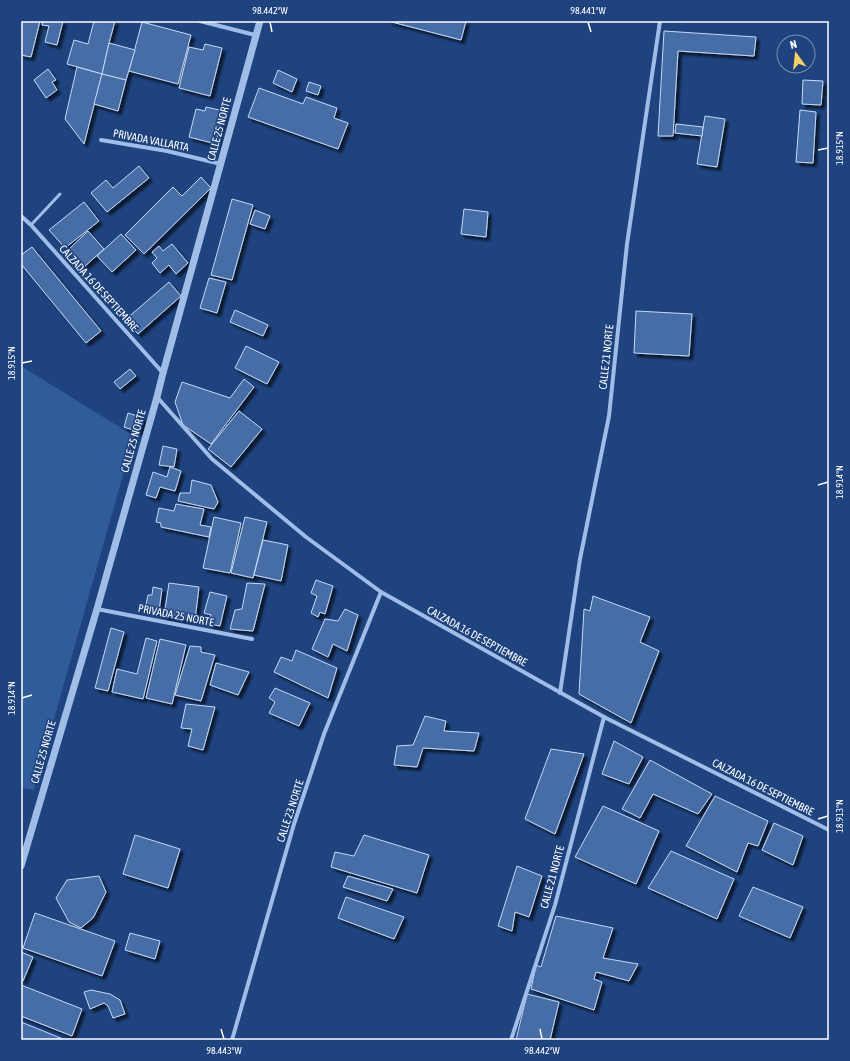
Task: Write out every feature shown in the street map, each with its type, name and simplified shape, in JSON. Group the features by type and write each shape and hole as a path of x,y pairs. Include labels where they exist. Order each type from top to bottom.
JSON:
{"street":[{"path":"200,21 255,35"},
{"name":"CALLE 25 NORTE","path":"21,866 97,609 157,397 260,21"},
{"name":"CALLE 21 NORTE","path":"560,693 580,559 609,416 627,244 660,21"},
{"name":"PRIVADA VALLARTA","path":"101,140 167,151 221,164"},
{"name":"CALZADA 16 DE SEPTIEMBRE","path":"21,216 31,225 163,373"},
{"name":"CALZADA 16 DE SEPTIEMBRE","path":"157,397 212,459 306,537 381,592 604,717 829,830"},
{"name":"CALLE 23 NORTE","path":"232,1040 294,824 324,734 381,592"},
{"name":"PRIVADA 25 NORTE","path":"97,609 252,639"},
{"name":"CALLE 21 NORTE","path":"511,1040 555,905 604,717"}],"lane":[{"path":"31,225 60,194"}],"shaded area":[{"path":"21,366 134,436 34,790 21,788"}],"building":[{"path":"21,21 40,21 31,57 21,55"},
{"path":"43,21 63,21 57,45 45,42 49,26 42,25"},
{"path":"94,21 115,21 102,74 67,64 74,40 88,44"},
{"path":"388,21 466,21 461,40"},
{"path":"142,22 191,35 178,84 129,71"},
{"path":"664,31 756,37 754,56 678,51 673,136 658,136"},
{"path":"109,43 135,50 126,80 102,74"},
{"path":"205,44 222,48 210,96 179,88 189,47 203,50"},
{"path":"77,67 102,74 84,144 65,119"},
{"path":"48,69 56,80 52,82 57,90 46,98 34,80"},
{"path":"278,70 297,79 292,92 273,83"},
{"path":"102,74 126,80 118,111 94,104"},
{"path":"803,80 823,81 821,105 802,104"},
{"path":"309,82 321,86 318,95 306,91"},
{"path":"259,88 303,104 306,97 337,108 334,118 348,123 338,149 248,117"},
{"path":"206,107 224,111 216,144 189,137 196,109 205,111"},
{"path":"800,110 816,112 813,163 796,162"},
{"path":"705,116 725,119 717,167 697,164"},
{"path":"676,124 703,127 702,136 675,133"},
{"path":"139,166 149,178 107,212 91,193 106,180 113,188"},
{"path":"201,177 211,188 144,254 125,235 173,187 182,196"},
{"path":"232,199 253,205 232,280 211,275"},
{"path":"84,202 99,221 65,248 49,230"},
{"path":"464,209 488,212 486,237 461,234"},
{"path":"255,210 270,216 265,229 250,224"},
{"path":"88,231 104,249 84,267 68,250"},
{"path":"121,234 136,250 112,272 97,256"},
{"path":"172,244 188,263 176,274 169,265 160,273 152,263 157,258 152,252 159,246 163,251"},
{"path":"32,247 101,331 86,343 21,264 21,255"},
{"path":"209,278 226,282 217,313 200,308"},
{"path":"169,282 181,296 138,334 125,320"},
{"path":"235,310 268,325 263,336 230,322"},
{"path":"636,311 692,314 689,356 634,353"},
{"path":"246,346 279,362 267,384 235,368"},
{"path":"130,369 136,376 120,389 114,382"},
{"path":"244,379 254,387 211,444 183,425 175,402 182,382 230,398"},
{"path":"239,411 262,429 231,467 208,449"},
{"path":"128,413 144,418 139,432 124,427"},
{"path":"163,446 177,449 174,467 159,465"},
{"path":"170,467 181,471 175,491 160,487 156,498 146,495 153,472 167,477"},
{"path":"192,480 211,485 218,502 214,509 178,501 180,493 190,493"},
{"path":"176,504 204,509 200,525 211,527 209,537 161,527 161,523 156,522 159,508 174,511"},
{"path":"214,517 241,523 230,573 203,568"},
{"path":"245,517 267,522 253,578 231,573"},
{"path":"263,540 288,545 281,581 254,575"},
{"path":"316,580 333,586 325,614 320,612 318,617 311,613 317,596 311,593"},
{"path":"169,583 199,587 195,620 164,616"},
{"path":"247,583 265,584 253,631 230,629 235,610 242,609"},
{"path":"153,587 162,589 159,611 145,609 148,595 152,595"},
{"path":"210,592 227,596 220,626 209,624 211,615 204,613"},
{"path":"593,596 650,617 640,642 659,651 631,723 579,694 584,609 590,611"},
{"path":"345,609 358,615 347,651 333,644 328,657 312,649 325,619 338,621"},
{"path":"111,628 124,632 108,691 95,688"},
{"path":"146,638 157,641 143,699 112,692 117,669 137,674"},
{"path":"160,639 186,645 172,704 146,698"},
{"path":"190,646 201,647 201,652 215,655 201,701 175,695"},
{"path":"296,650 337,668 328,698 274,672 281,657 292,661"},
{"path":"216,663 249,672 238,695 210,685"},
{"path":"275,688 310,703 299,726 269,713 275,702 269,698"},
{"path":"186,704 215,707 203,750 188,746 192,729 181,728"},
{"path":"425,716 446,721 444,731 479,733 474,751 423,748 417,767 394,765 397,746 413,745"},
{"path":"614,741 643,757 629,784 602,774"},
{"path":"551,749 584,754 555,834 525,819"},
{"path":"650,760 712,794 698,814 653,794 640,818 622,809"},
{"path":"715,796 768,821 758,846 748,843 737,872 686,846"},
{"path":"603,806 659,831 636,884 575,857"},
{"path":"774,823 803,836 793,865 762,850"},
{"path":"135,835 180,849 168,888 123,874"},
{"path":"364,835 429,855 417,893 331,867 335,852 354,856"},
{"path":"671,851 734,879 717,919 648,888"},
{"path":"517,866 542,876 529,917 515,912 512,931 498,926"},
{"path":"99,876 106,892 93,918 81,928 69,922 56,898 67,880"},
{"path":"348,876 393,889 387,901 343,887"},
{"path":"753,887 803,907 790,938 739,916"},
{"path":"346,897 404,917 394,939 338,918"},
{"path":"35,913 115,941 102,976 23,948"},
{"path":"556,916 613,928 603,958 638,964 629,981 596,972 594,979 602,982 594,1010 531,989 536,965 541,967"},
{"path":"130,933 160,941 155,959 125,950"},
{"path":"21,952 33,957 23,981 21,980"},
{"path":"21,985 82,1009 72,1036 21,1016"},
{"path":"91,990 110,994 120,1000 125,1014 113,1018 108,1006 104,1003 90,1009 84,992"},
{"path":"527,994 559,1002 550,1040 516,1040"},
{"path":"21,1022 63,1039 21,1040"}]}
